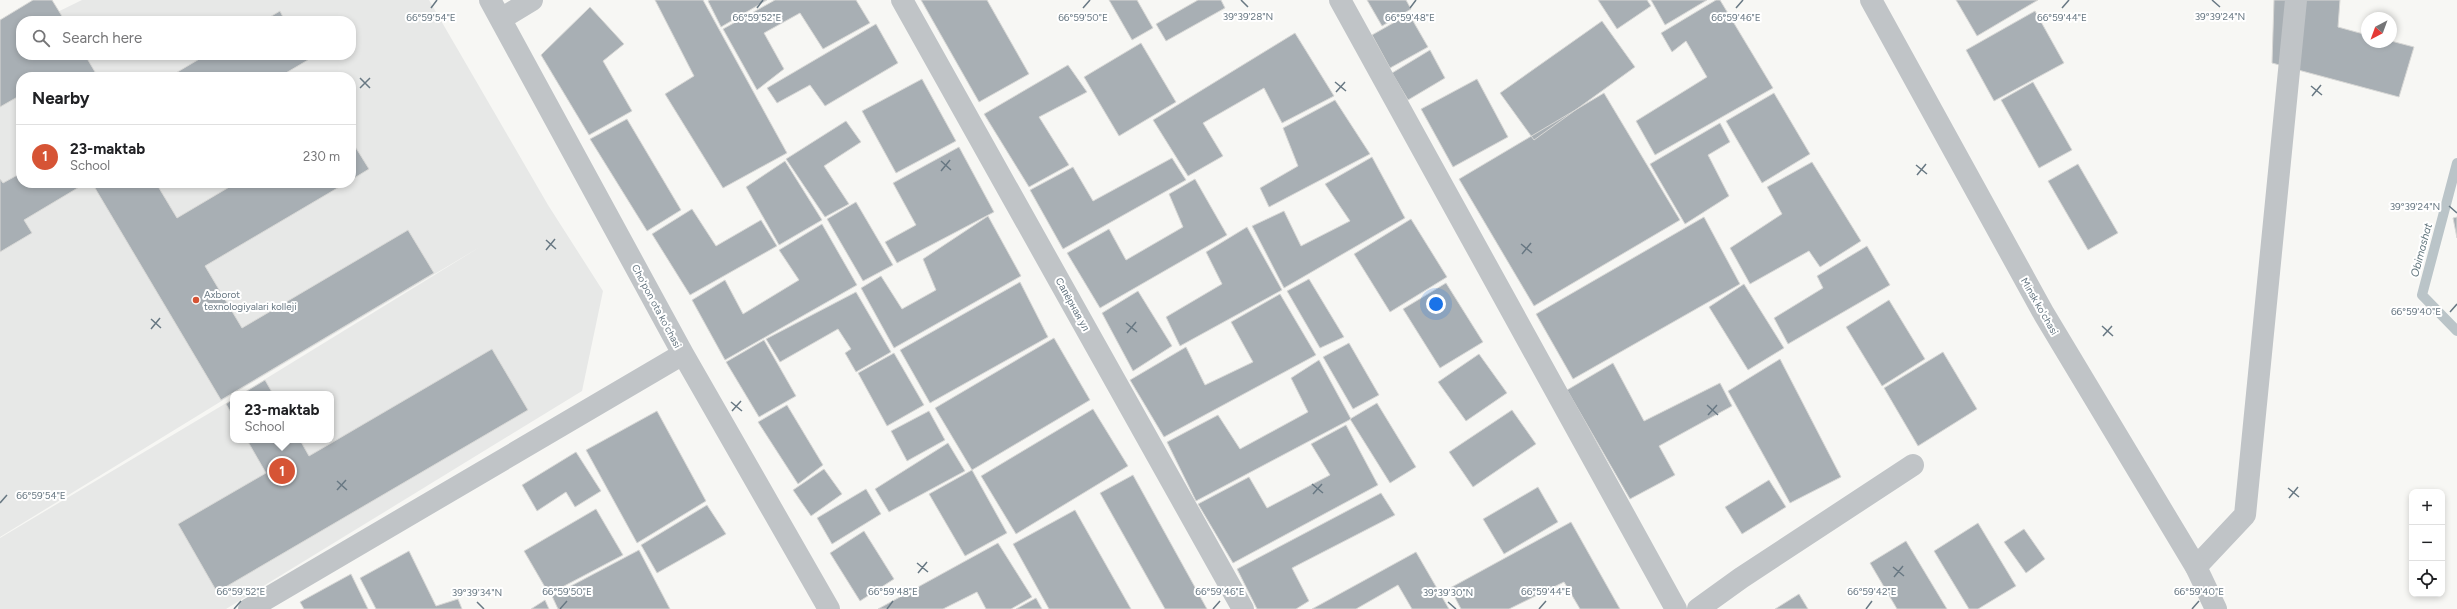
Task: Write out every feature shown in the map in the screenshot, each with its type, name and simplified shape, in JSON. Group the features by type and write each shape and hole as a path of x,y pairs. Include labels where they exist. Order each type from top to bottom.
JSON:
{"street":[{"name":"Cho'pon ota ko'chasi","path":"490,0 682,354 829,609"},
{"path":"501,19 532,0"},
{"name":"Сапёрная ул","path":"902,0 1243,609"},
{"path":"1340,0 1676,609"},
{"name":"Minsk ko'chasi","path":"1871,0 2044,314 2196,567 2216,609"},
{"path":"2196,567 2245,514 2296,0"},
{"path":"249,609 682,354"},
{"path":"1698,609 1741,578 1913,465"}],"shaded area":[{"path":"82,0 429,0 548,205 603,291 582,391 226,609 0,609 0,538 230,401 230,443 334,443 334,391 246,391 480,247 238,391 230,391 230,396 0,537 0,40 16,51 16,60 356,60 356,16 49,16"}],"building":[{"path":"33,0 52,0 62,16 16,16 16,60 88,60 95,72 16,72 16,98 0,107 0,20"},
{"path":"655,0 703,0 787,153 723,188 665,94 694,76"},
{"path":"767,0 721,27 708,1"},
{"path":"775,0 856,0 870,23 823,49 800,13 764,33 784,69 757,90 723,29"},
{"path":"921,0 987,0 1029,74 979,102"},
{"path":"1109,0 1137,0 1153,28 1132,40"},
{"path":"1198,0 1221,0 1225,8 1166,41 1156,24"},
{"path":"1367,0 1406,0 1411,9 1382,26"},
{"path":"1598,0 1647,0 1651,6 1617,29"},
{"path":"1651,0 1707,0 1665,25"},
{"path":"1716,0 1720,0 1773,88 1655,155 1636,121 1707,77 1686,41 1672,52 1661,33"},
{"path":"1956,0 2038,0 1977,36"},
{"path":"2274,0 2340,0 2338,27 2361,33 2361,48 2397,48 2397,43 2414,47 2399,97 2272,63"},
{"path":"590,7 624,44 603,61 632,111 589,135 541,55"},
{"path":"280,11 282,16 272,16"},
{"path":"2035,11 2064,63 1994,101 1966,50"},
{"path":"1409,14 1428,47 1390,68 1372,35"},
{"path":"1602,21 1635,67 1534,140 1500,93"},
{"path":"876,24 898,63 825,106 810,85 777,103 767,88"},
{"path":"1295,33 1334,96 1282,123 1264,88 1203,123 1223,156 1188,176 1153,120"},
{"path":"1141,43 1176,102 1119,136 1084,77"},
{"path":"1430,50 1445,78 1408,100 1392,73"},
{"path":"198,60 308,60 288,72 177,72"},
{"path":"1068,65 1087,92 1039,117 1069,165 1029,187 984,114"},
{"path":"922,79 956,141 896,173 862,111"},
{"path":"1477,79 1508,137 1453,167 1421,109"},
{"path":"2033,82 2072,150 2039,168 2001,100"},
{"path":"1604,93 1680,220 1534,306 1459,179"},
{"path":"1774,93 1810,154 1762,183 1726,121"},
{"path":"1335,100 1370,154 1269,207 1260,188 1298,166 1283,128"},
{"path":"627,119 681,210 647,231 590,139"},
{"path":"846,121 861,142 824,166 849,204 825,217 786,159"},
{"path":"1720,123 1730,142 1708,155 1729,196 1685,224 1650,164"},
{"path":"959,147 994,212 897,263 885,242 916,225 893,183"},
{"path":"356,148 369,169 356,177"},
{"path":"1372,157 1405,218 1284,288 1252,226 1284,211 1301,246 1350,221 1325,184"},
{"path":"1172,158 1186,180 1063,249 1030,190 1073,167 1093,201"},
{"path":"785,161 822,220 779,245 746,187"},
{"path":"1812,162 1861,241 1820,267 1809,251 1750,284 1730,248 1782,214 1767,187"},
{"path":"2078,164 2118,233 2088,250 2048,181"},
{"path":"16,176 16,188 78,188 24,220 32,233 0,252 0,179 3,183"},
{"path":"1195,179 1227,235 1100,308 1067,253 1109,229 1126,260 1183,227 1169,194"},
{"path":"95,188 159,188 177,218 228,188 338,188 205,266 242,328 408,230 434,273 236,391 230,391 230,395 221,400"},
{"path":"856,202 893,265 863,281 827,219"},
{"path":"692,209 716,246 761,220 777,246 690,295 652,234"},
{"path":"988,216 1021,276 894,348 861,288 881,276 902,309 936,290 923,259"},
{"path":"1704,217 1740,284 1573,379 1536,314"},
{"path":"2457,217 2457,238 2453,218"},
{"path":"1411,219 1447,277 1390,312 1354,254"},
{"path":"822,224 857,285 725,360 692,300 725,280 743,314 799,280 779,250"},
{"path":"1247,227 1282,290 1180,346 1166,317 1222,284 1206,252"},
{"path":"1867,246 1890,285 1788,344 1774,318 1823,288 1817,276"},
{"path":"1309,279 1344,337 1320,348 1287,291"},
{"path":"1020,282 1048,337 930,403 900,350"},
{"path":"1446,283 1483,342 1440,368 1403,309"},
{"path":"1744,284 1784,348 1748,370 1709,307"},
{"path":"1138,291 1172,346 1133,371 1102,313"},
{"path":"856,292 891,352 856,372 845,353 851,349 838,329 780,362 766,339"},
{"path":"1280,294 1316,355 1164,437 1130,380 1186,347 1205,385 1253,362 1231,322"},
{"path":"1889,300 1925,359 1882,386 1846,327"},
{"path":"1054,338 1090,400 972,470 935,408"},
{"path":"764,340 796,396 759,417 726,362"},
{"path":"1349,343 1379,395 1353,409 1323,357"},
{"path":"492,349 528,410 217,592 178,524 266,473 249,443 302,443 309,456 331,443 334,443 334,441"},
{"path":"1943,352 1977,409 1918,446 1884,388"},
{"path":"894,353 924,405 887,426 858,373"},
{"path":"1479,354 1507,393 1466,421 1438,382"},
{"path":"1780,359 1841,477 1790,503 1728,391"},
{"path":"1319,360 1351,419 1196,501 1167,442 1218,415 1240,449 1308,412 1291,378"},
{"path":"1613,363 1644,421 1720,383 1732,406 1659,446 1675,475 1630,499 1567,390"},
{"path":"265,380 271,391 247,391"},
{"path":"230,401 230,411 226,404"},
{"path":"1377,403 1416,467 1390,483 1350,419"},
{"path":"787,405 823,465 798,484 758,422"},
{"path":"1093,409 1128,466 1016,534 981,476"},
{"path":"1512,410 1536,444 1473,487 1449,452"},
{"path":"657,411 706,501 637,543 586,450"},
{"path":"929,411 945,440 907,461 891,431"},
{"path":"1346,425 1378,485 1233,563 1198,504 1249,477 1267,508 1330,475 1311,444"},
{"path":"948,443 965,471 889,512 875,489"},
{"path":"576,452 601,491 575,507 566,492 537,511 522,485"},
{"path":"824,469 842,494 811,516 793,490"},
{"path":"972,470 1007,533 965,556 929,494"},
{"path":"1133,475 1207,609 1165,609 1100,493"},
{"path":"1769,480 1786,507 1742,534 1725,507"},
{"path":"1538,487 1558,522 1504,554 1483,519"},
{"path":"866,489 881,514 832,544 817,518"},
{"path":"1381,493 1395,515 1292,568 1309,601 1296,609 1257,609 1237,569"},
{"path":"707,505 726,534 657,573 641,545"},
{"path":"596,509 623,555 549,594 524,551"},
{"path":"1075,510 1131,609 1049,609 1013,544"},
{"path":"1571,522 1620,609 1580,609 1564,582 1509,609 1461,609 1450,588"},
{"path":"1978,523 2016,586 1978,609 1969,609 1934,551"},
{"path":"2024,529 2045,559 2026,573 2004,542"},
{"path":"864,531 894,579 860,601 830,553"},
{"path":"1906,541 1947,609 1897,609 1870,563"},
{"path":"998,543 1032,597 1011,609 986,609 977,592 943,609 878,609"},
{"path":"639,550 670,609 558,609 552,596"},
{"path":"409,551 436,606 458,599 462,609 376,609 360,578"},
{"path":"1416,552 1449,609 1412,609 1398,585 1356,609 1312,609"},
{"path":"351,574 368,609 304,609 300,602"},
{"path":"1799,594 1808,609 1775,609"},
{"path":"1036,598 1042,609 1016,609"},
{"path":"545,600 549,609 531,609"}],"waterway":[{"name":"Obimashat","path":"2457,163 2422,295 2457,331"}],"place":[{"name":"Axborot texnologiyalari kolleji","path":"196,300"},
{"name":"23-maktab","path":"282,471"}]}
